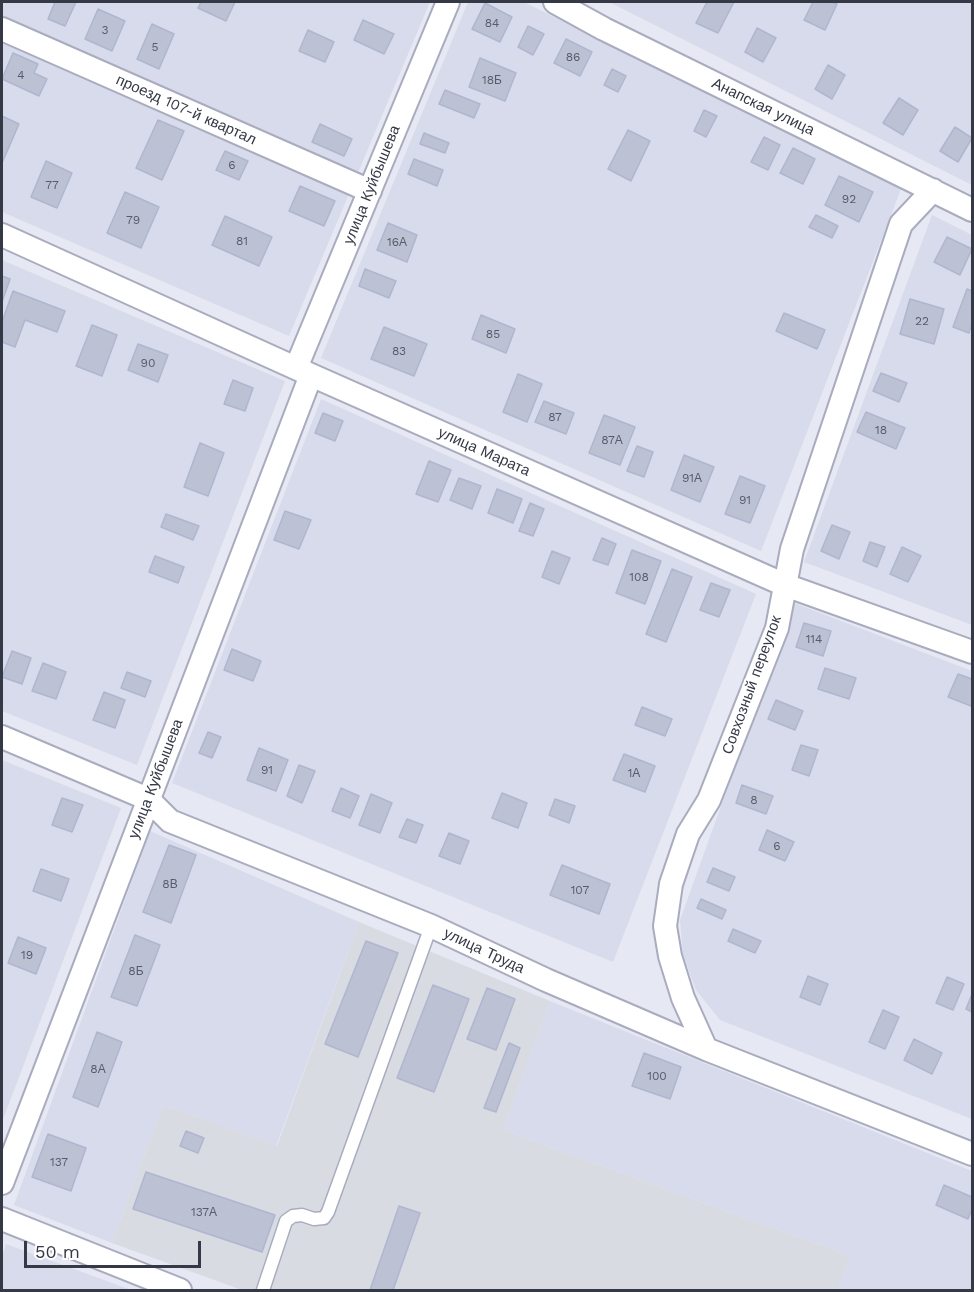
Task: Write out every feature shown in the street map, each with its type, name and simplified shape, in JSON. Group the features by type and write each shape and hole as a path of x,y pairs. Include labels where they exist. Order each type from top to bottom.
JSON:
{"street":[{"name":"улица Куйбышева","path":"2,1183 148,799 370,191 448,2"},
{"name":"Анапская улица","path":"555,2 604,29 972,210"},
{"name":"проезд 107-й квартал","path":"2,29 370,191"},
{"name":"Совхозный переулок","path":"706,1049 683,998 670,956 664,926 671,884 688,834 709,800 777,628 792,549 901,224 933,190"},
{"name":"улица Марата","path":"2,235 304,372 785,585 972,652"},
{"name":"улица Труда","path":"2,737 148,799 170,821 431,926 546,980 706,1049 972,1154"},
{"path":"2,1219 180,1290"}],"lane":[{"path":"263,1290 286,1221 292,1216 302,1215 314,1219 324,1218 328,1212 431,926"}],"shaded area":[{"path":"2,2 430,2 289,336 2,212"},
{"path":"468,2 524,2 901,189 761,551 321,358"},
{"path":"609,2 972,2 972,185"},
{"path":"932,215 972,235 972,625 804,562"},
{"path":"2,260 285,381 137,765 2,711"},
{"path":"321,399 756,594 613,962 172,783"},
{"path":"794,603 972,671 972,1119 720,1020 696,990 683,955 680,920"},
{"path":"2,760 121,808 2,1122"},
{"path":"150,831 359,922 276,1146 163,1105 112,1243 14,1205"},
{"path":"359,922 550,1001 503,1130 850,1256 838,1290 242,1290 112,1243 163,1105 277,1146"},
{"path":"550,1001 972,1171 972,1290 838,1290 850,1256 503,1130"},
{"path":"6,1244 131,1290 2,1290 2,1256"}],"building":[{"path":"55,2 76,2 65,26 48,19"},
{"path":"201,2 235,2 226,21 198,8"},
{"path":"707,2 734,2 718,33 696,23"},
{"path":"813,2 837,4 825,30 804,20"},
{"path":"485,3 512,17 500,42 472,29"},
{"path":"98,9 125,21 112,51 85,39"},
{"path":"363,20 394,34 384,54 354,40"},
{"path":"152,24 174,34 159,69 137,59"},
{"path":"528,26 544,34 533,55 518,47"},
{"path":"757,28 776,38 763,62 745,52"},
{"path":"308,30 334,42 325,62 299,51"},
{"path":"566,39 592,52 580,76 554,63"},
{"path":"13,53 38,64 34,73 47,79 39,96 2,79"},
{"path":"480,58 516,73 505,101 469,87"},
{"path":"828,65 845,75 832,99 815,89"},
{"path":"612,69 626,76 618,92 604,85"},
{"path":"445,90 480,104 474,118 439,104"},
{"path":"899,98 918,110 903,135 883,123"},
{"path":"704,110 717,116 706,137 694,131"},
{"path":"2,116 19,124 2,163"},
{"path":"158,120 184,131 162,180 136,168"},
{"path":"320,124 352,139 344,156 312,142"},
{"path":"955,127 972,138 958,162 940,151"},
{"path":"628,130 650,141 631,181 608,169"},
{"path":"424,133 449,143 445,153 420,144"},
{"path":"764,137 780,145 768,170 751,162"},
{"path":"793,148 815,159 803,184 780,173"},
{"path":"225,151 248,161 239,180 216,170"},
{"path":"414,159 443,170 437,186 408,174"},
{"path":"46,161 72,173 57,208 31,197"},
{"path":"839,176 873,192 859,222 825,205"},
{"path":"300,186 335,201 324,226 289,211"},
{"path":"125,192 159,207 141,248 107,233"},
{"path":"816,215 838,226 832,238 809,227"},
{"path":"225,216 272,237 259,266 212,245"},
{"path":"388,223 417,235 407,262 377,250"},
{"path":"947,237 972,249 960,275 934,262"},
{"path":"365,269 396,281 389,298 359,286"},
{"path":"2,276 10,279 2,302"},
{"path":"967,289 972,291 972,323 969,333 953,327"},
{"path":"13,291 65,311 57,332 25,320 15,347 2,342 2,322"},
{"path":"910,299 944,309 934,344 900,334"},
{"path":"784,313 825,330 817,349 776,331"},
{"path":"481,315 515,329 506,353 472,339"},
{"path":"92,325 117,335 102,376 76,366"},
{"path":"384,327 427,344 414,376 371,359"},
{"path":"138,344 168,355 158,382 128,370"},
{"path":"881,373 907,383 899,402 873,391"},
{"path":"518,374 542,384 527,422 503,412"},
{"path":"233,380 253,388 245,411 224,404"},
{"path":"544,401 574,413 566,434 535,422"},
{"path":"866,412 905,428 896,449 857,432"},
{"path":"323,413 343,421 335,441 315,433"},
{"path":"604,415 635,427 620,465 589,453"},
{"path":"200,443 224,453 208,496 184,487"},
{"path":"637,446 653,452 644,477 627,471"},
{"path":"684,455 714,467 700,502 671,490"},
{"path":"429,461 451,470 438,502 416,494"},
{"path":"740,476 765,486 750,523 725,514"},
{"path":"459,478 481,486 472,509 450,500"},
{"path":"497,489 522,499 513,523 488,513"},
{"path":"530,503 544,509 533,536 519,531"},
{"path":"285,511 311,520 299,549 274,540"},
{"path":"166,514 199,526 193,540 161,527"},
{"path":"832,525 850,532 839,559 821,551"},
{"path":"602,538 616,544 608,565 593,560"},
{"path":"870,542 885,547 877,567 863,561"},
{"path":"902,547 921,556 908,582 890,574"},
{"path":"632,550 661,561 645,604 616,593"},
{"path":"552,551 570,558 559,584 542,577"},
{"path":"155,556 184,567 178,583 149,572"},
{"path":"672,569 692,577 666,642 646,634"},
{"path":"711,583 730,590 719,617 700,610"},
{"path":"804,623 831,631 823,656 796,647"},
{"path":"232,649 261,661 253,681 224,670"},
{"path":"12,651 31,658 22,684 2,677"},
{"path":"43,663 66,672 56,699 32,691"},
{"path":"825,668 856,678 849,699 818,689"},
{"path":"127,672 151,681 145,697 121,688"},
{"path":"958,674 972,679 971,706 948,697"},
{"path":"104,692 125,700 115,728 93,720"},
{"path":"776,700 803,711 795,730 768,719"},
{"path":"642,707 672,719 665,736 635,725"},
{"path":"208,732 221,737 212,758 199,753"},
{"path":"801,745 818,750 809,776 792,770"},
{"path":"259,748 288,760 276,791 247,780"},
{"path":"624,754 655,766 645,792 613,780"},
{"path":"299,765 315,771 302,803 287,796"},
{"path":"742,785 773,796 766,814 736,803"},
{"path":"341,788 359,796 350,818 332,811"},
{"path":"502,793 527,803 518,828 492,818"},
{"path":"371,794 392,803 380,833 359,825"},
{"path":"62,798 83,805 72,832 52,825"},
{"path":"555,799 575,806 569,823 549,815"},
{"path":"407,819 423,825 416,843 399,837"},
{"path":"767,830 794,842 785,861 759,850"},
{"path":"449,833 469,841 460,864 439,856"},
{"path":"169,845 196,855 171,923 143,912"},
{"path":"562,865 610,884 599,914 550,895"},
{"path":"713,868 735,877 729,891 707,882"},
{"path":"41,869 69,879 61,901 33,891"},
{"path":"701,899 726,910 722,919 697,908"},
{"path":"733,929 761,941 755,953 728,941"},
{"path":"135,935 160,945 137,1006 111,997"},
{"path":"18,937 46,948 36,974 8,963"},
{"path":"366,941 398,953 358,1057 325,1044"},
{"path":"808,976 828,984 820,1005 800,997"},
{"path":"947,977 964,984 953,1010 936,1003"},
{"path":"433,985 469,999 434,1092 397,1078"},
{"path":"487,988 515,999 496,1050 467,1039"},
{"path":"972,994 972,1012 966,1009"},
{"path":"883,1010 899,1017 885,1049 869,1042"},
{"path":"97,1032 122,1042 98,1107 73,1097"},
{"path":"914,1039 942,1053 932,1074 904,1060"},
{"path":"509,1043 520,1048 496,1112 484,1108"},
{"path":"644,1053 681,1067 670,1099 632,1086"},
{"path":"186,1131 204,1138 198,1153 180,1146"},
{"path":"48,1134 86,1148 71,1191 32,1177"},
{"path":"146,1172 275,1215 262,1252 133,1209"},
{"path":"944,1185 972,1197 972,1209 968,1219 936,1205"},
{"path":"399,1206 420,1213 393,1290 370,1290"}]}
